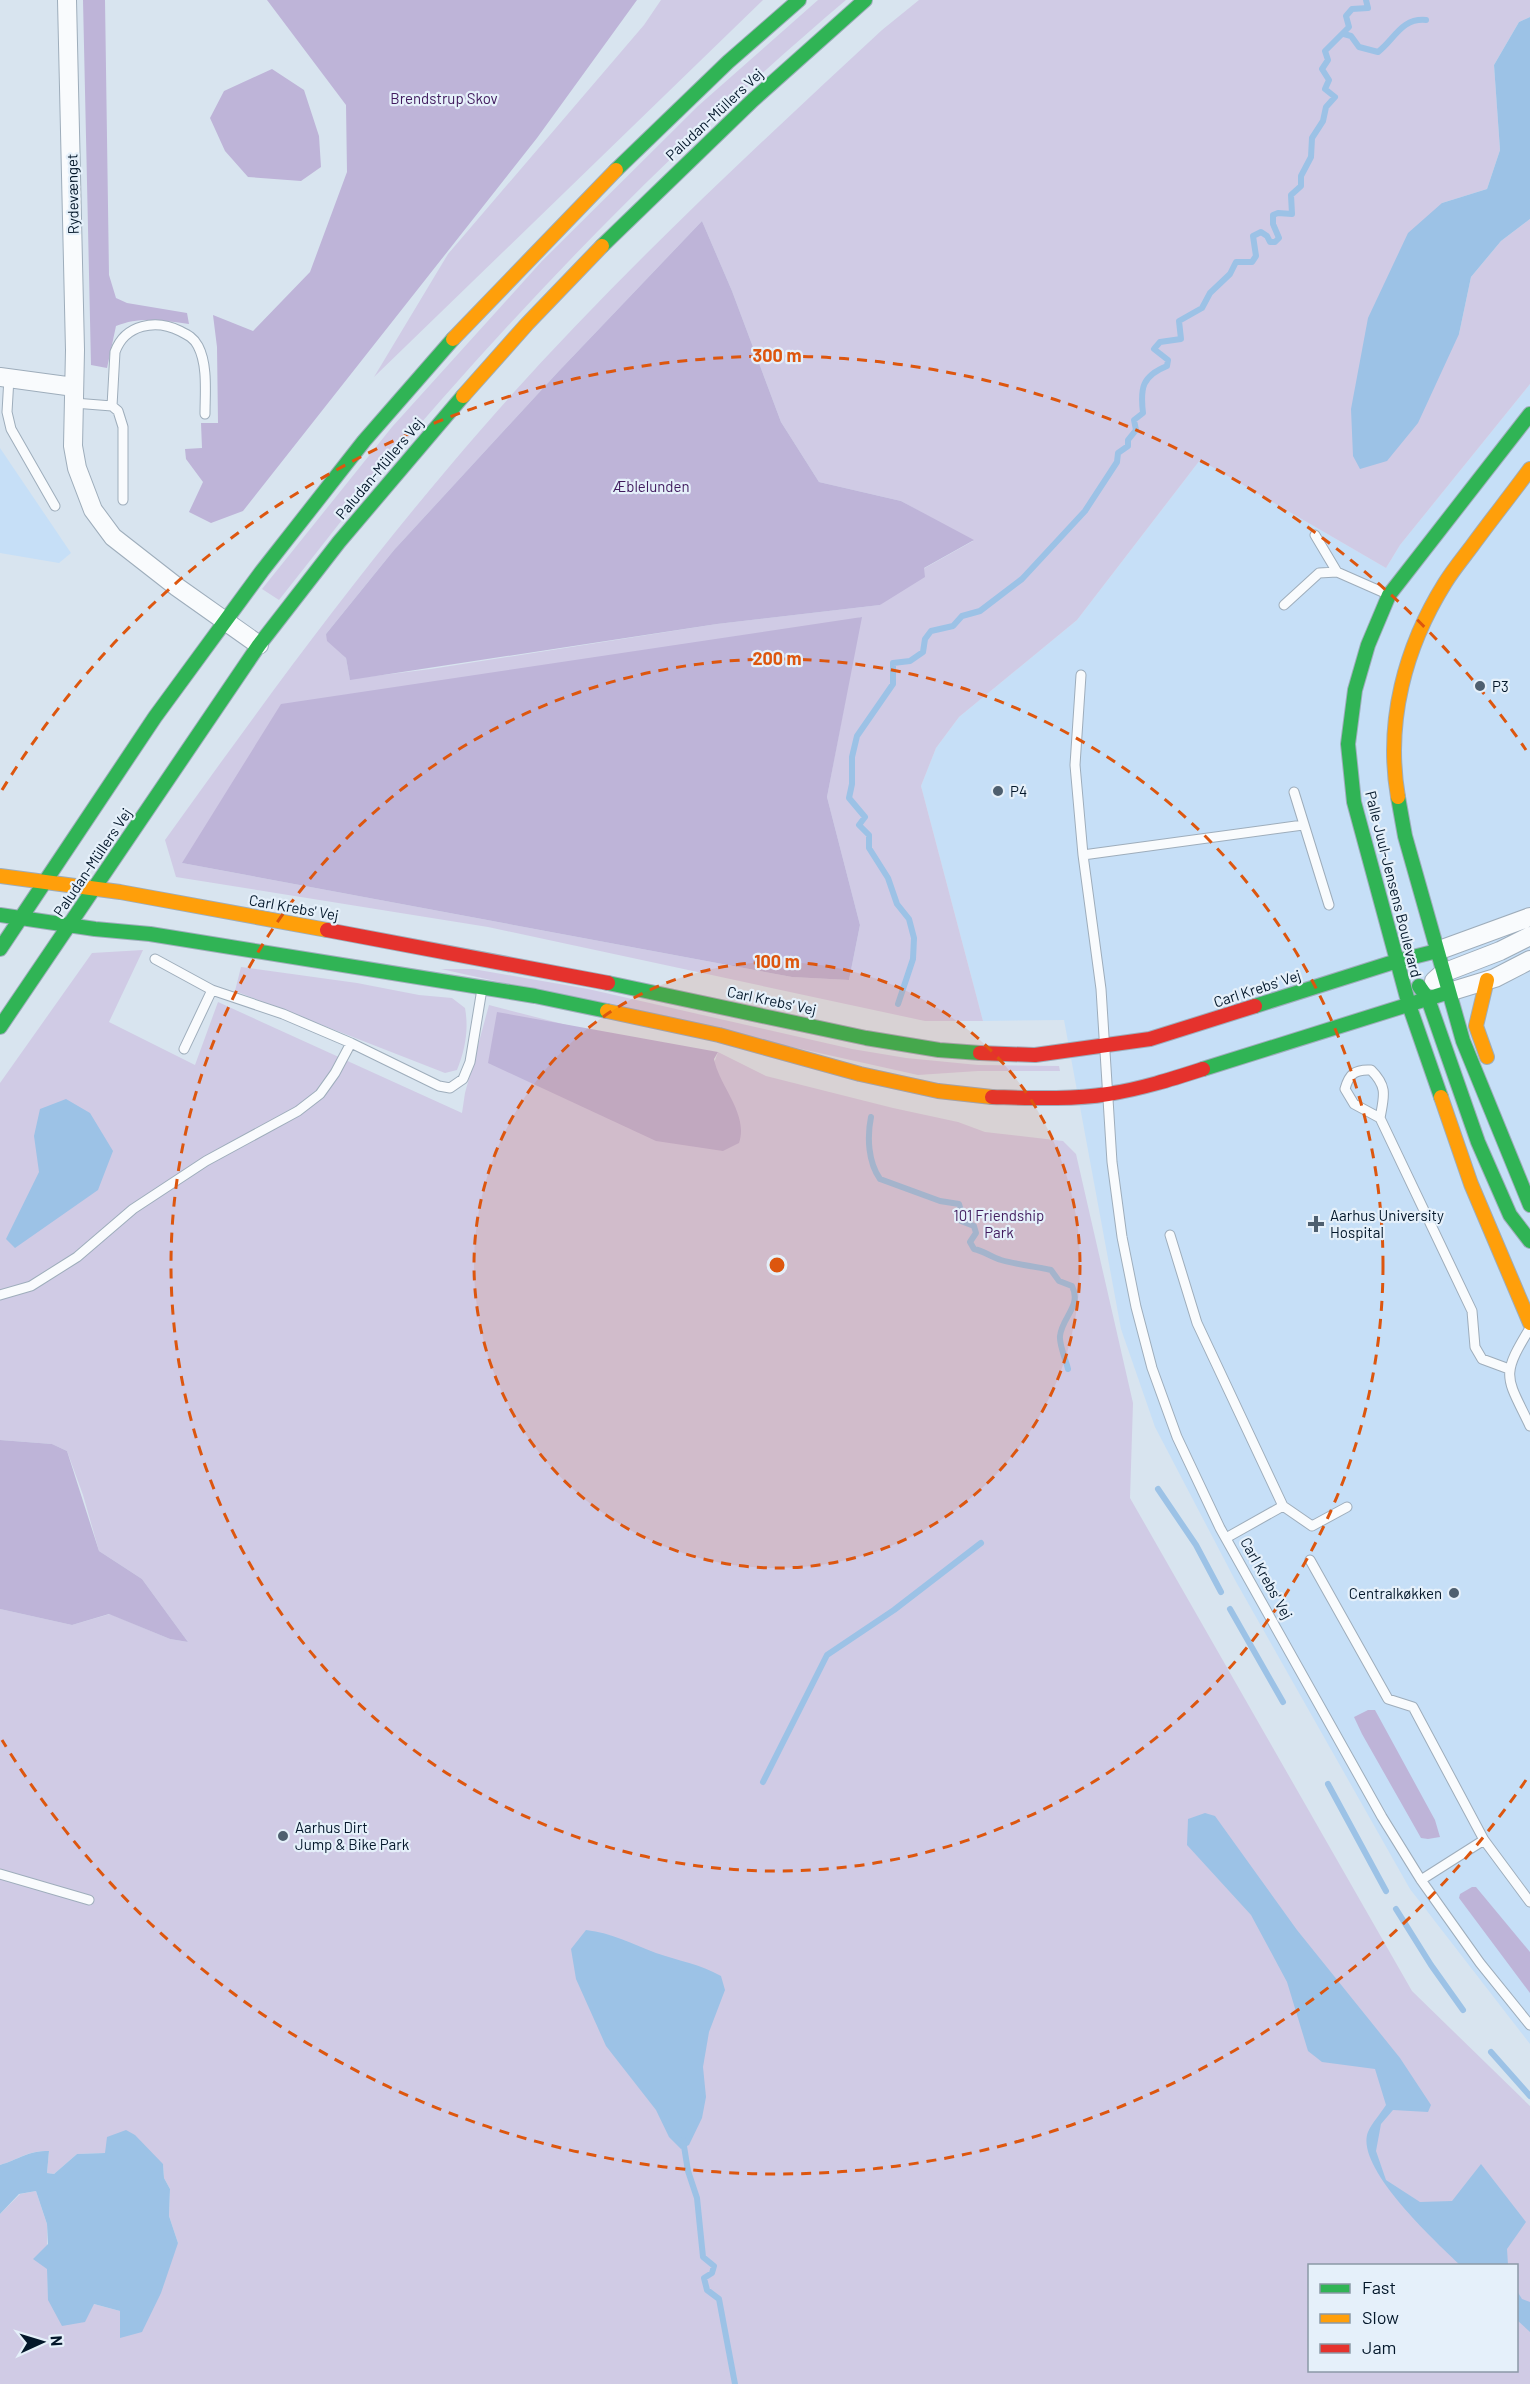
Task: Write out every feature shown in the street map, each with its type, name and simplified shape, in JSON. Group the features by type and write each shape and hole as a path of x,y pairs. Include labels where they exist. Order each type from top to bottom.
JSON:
{"street":[{"name":"Rydevænget","path":"67,0 73,446 77,468 93,510 102,524 130,552 259,645"},
{"name":"Paludan-Müllers Vej","path":"0,949 155,717 226,620 364,441 453,339 606,180 728,62 799,0"},
{"name":"Paludan-Müllers Vej","path":"0,1027 259,645 339,542 424,439 527,324 640,207 753,100 865,0"},
{"path":"5,377 74,395"},
{"name":"Palle Juul-Jensens Boulevard","path":"1530,414 1389,595 1368,645 1355,690 1348,744 1354,802 1408,1005 1471,1184 1530,1323"},
{"name":"Palle Juul-Jensens Boulevard","path":"1530,469 1444,582 1417,634 1405,668 1394,725 1395,779 1405,836 1443,973 1463,1041 1530,1205"},
{"name":"Carl Krebs' Vej","path":"0,876 94,889 503,962 724,1006 866,1038 939,1050 1035,1055 1150,1039 1397,961 1437,951"},
{"path":"0,915 150,934 483,987 719,1035 860,1074 938,1091 992,1097 1034,1098 1107,1094 1160,1083 1408,1005 1426,995 1449,992 1487,980 1530,960"},
{"path":"1437,951 1530,917"},
{"path":"1426,995 1443,973 1500,951 1530,936"},
{"path":"1397,961 1426,995 1478,1142 1510,1215 1530,1241"},
{"path":"1487,980 1476,1026 1493,1076 1520,1182"}],"lane":[{"path":"112,406 115,352 118,344 127,334 142,326 157,324 171,327 194,339 200,349 204,367 205,414"},
{"path":"5,377 7,412 11,429 55,506"},
{"path":"74,395 112,406 121,418 123,500"},
{"path":"1315,535 1337,572"},
{"path":"1284,605 1319,573 1337,572 1389,595"},
{"name":"Carl Krebs' Vej","path":"1081,675 1075,765 1083,855 1101,989 1112,1162 1122,1237 1149,1358 1177,1437 1226,1538 1382,1817 1421,1880 1480,1963 1530,2025"},
{"path":"1294,792 1329,905"},
{"path":"1083,855 1303,825"},
{"path":"155,959 212,990 283,1014 351,1043 439,1086 450,1088 463,1079 470,1062 483,987"},
{"path":"184,1049 212,990"},
{"path":"0,1295 31,1286 77,1257 133,1209 206,1161 298,1111 320,1094 335,1073 351,1043"},
{"path":"1380,1118 1385,1095 1381,1079 1371,1070 1359,1069 1348,1077 1345,1089 1354,1104 1380,1118 1472,1311 1475,1347 1482,1359 1509,1369"},
{"path":"1170,1235 1197,1323 1283,1506 1312,1526 1347,1507"},
{"path":"1530,1328 1514,1354 1509,1369 1509,1383 1530,1426"},
{"path":"1226,1538 1283,1506"},
{"path":"1310,1560 1388,1700 1413,1707 1485,1840 1530,1902"},
{"path":"1421,1880 1485,1840"},
{"path":"0,1874 89,1900"}],"shaded area":[{"path":"1530,17 1530,219 1501,241 1471,277 1459,334 1418,423 1387,461 1360,469 1353,456 1351,409 1368,318 1408,233 1442,203 1487,189 1500,150 1494,65 1519,22"},
{"name":"Aarhus University Hospital","path":"1530,384 1530,2044 1410,1889 1235,1580 1155,1427 1121,1329 1064,1020 983,1021 921,786 936,748 959,717 1077,620 1200,460 1386,568 1400,545"},
{"path":"0,448 71,553 59,563 0,553"},
{"path":"66,1099 90,1113 113,1151 98,1190 15,1248 6,1239 39,1172 34,1136 40,1109"},
{"path":"1205,1813 1215,1816 1297,1930 1400,2058 1431,2105 1428,2112 1393,2110 1381,2124 1376,2151 1386,2180 1420,2202 1452,2201 1481,2164 1526,2222 1507,2249 1508,2264 1459,2264 1417,2222 1385,2183 1373,2164 1367,2147 1368,2132 1386,2105 1375,2069 1322,2062 1308,2051 1287,1982 1251,1915 1187,1845 1188,1819"},
{"path":"586,1930 613,1936 656,1953 705,1968 721,1976 725,1990 709,2032 703,2067 706,2097 702,2118 689,2145 681,2149 669,2137 656,2110 606,2046 576,1979 571,1949"},
{"path":"126,2130 135,2135 163,2164 164,2178 170,2189 169,2216 178,2243 161,2293 142,2332 120,2338 120,2311 94,2304 85,2322 62,2326 48,2300 47,2269 33,2259 48,2244 47,2224 36,2191 19,2194 0,2214 0,2165 29,2154 49,2151 47,2173 54,2174 77,2154 105,2153 107,2137"},
{"path":"1518,2293 1522,2299 1530,2302 1530,2332 1518,2321"}],"green space":[{"path":"83,0 105,0 109,275 116,298 127,303 187,313 189,324 143,320 116,326 107,368 91,365"},
{"name":"Brendstrup Skov","path":"267,0 637,0 537,138 243,511 211,523 189,512 203,482 186,459 185,449 202,448 201,423 218,423 217,347 213,315 253,331 310,272 347,172 346,105"},
{"path":"661,0 763,0 374,377 448,254 644,25"},
{"path":"818,0 846,0 792,46 688,142 538,294 421,423 279,600 262,589 392,427 542,261 698,106"},
{"path":"919,0 1530,0 1530,17 1519,22 1494,65 1500,150 1487,189 1442,203 1459,334 1471,277 1501,241 1530,219 1530,384 1400,545 1386,568 1200,460 1077,620 959,717 936,748 921,786 983,1021 925,1021 488,927 176,877 165,840 339,604 449,467 499,409 604,296 714,188 882,30","holes":["702,221 732,291 781,422 819,482 901,501 973,541 923,569 880,605 717,624 431,669 350,679 346,658 326,634 394,550 558,372","861,617 827,797 860,925 849,980 792,977 182,863"]},
{"path":"272,69 304,90 319,136 321,167 301,181 248,177 225,151 210,118 224,91"},
{"name":"Æblelunden","path":"702,221 732,291 781,422 819,482 901,501 974,540 924,568 925,577 880,605 717,624 350,680 346,658 327,641 326,634 394,550 558,372"},
{"path":"862,617 827,797 860,925 849,980 792,977 182,863 281,704"},
{"name":"101 Friendship Park","path":"143,950 109,1022 195,1065 218,1002 462,1113 465,1093 489,1005 714,1063 718,1052 766,1076 958,1122 985,1132 1063,1141 1076,1154 1133,1403 1130,1498 1412,1991 1530,2106 1530,2384 0,2384 0,2214 20,2194 36,2191 47,2224 48,2300 94,2304 120,2311 178,2243 169,2216 170,2189 164,2178 163,2164 105,2153 77,2154 54,2174 47,2173 49,2151 41,2151 0,2165 0,1609 72,1625 110,1614 170,1639 188,1642 142,1579 99,1551 83,1495 67,1451 52,1444 0,1440 0,1083 92,953"},
{"path":"241,967 357,983 419,995 452,998 465,1008 467,1024 466,1040 457,1070 445,1073 235,991"},
{"path":"441,969 473,969 588,989 852,1049 906,1058 978,1065 1059,1066 1060,1071 978,1071 918,1075"},
{"path":"497,1012 718,1052 714,1059 717,1069 740,1121 739,1143 723,1151 656,1141 488,1063"},
{"path":"0,1440 52,1444 67,1451 99,1551 142,1579 188,1642 170,1639 109,1614 72,1625 0,1609"},
{"path":"1368,1710 1375,1710 1435,1820 1440,1837 1421,1838 1362,1734 1354,1717"},
{"path":"1476,1887 1530,1952 1530,1993 1459,1898 1460,1894"}],"waterway":[{"path":"898,1004 913,959 914,938 909,919 897,904 888,878 869,848 869,835 859,825 865,817 849,798 852,784 852,757 857,736 893,684 893,663 910,661 923,652 925,639 931,631 953,626 962,616 980,611 1022,579 1085,511 1117,462 1118,453 1128,446 1128,440 1136,430 1134,420 1143,413 1144,384 1152,374 1167,366 1168,360 1154,349 1160,342 1181,339 1179,321 1202,308 1210,293 1230,274 1236,262 1252,262 1256,256 1253,236 1261,232 1270,242 1275,242 1279,238 1273,224 1273,215 1292,214 1291,195 1301,186 1301,176 1311,157 1312,138 1323,121 1326,107 1335,97 1325,89 1329,80 1322,69 1328,60 1325,51 1349,27 1346,16 1352,9 1368,8 1366,0"},
{"path":"1344,34 1351,36 1359,47 1378,52 1404,26 1417,20 1426,20"},
{"path":"871,1117 870,1149 873,1165 880,1179 940,1201 959,1204 962,1214 961,1221 974,1226 976,1233 970,1242 974,1249 1001,1260 1051,1270 1059,1281 1072,1286 1075,1300 1060,1336 1068,1369"},
{"path":"1158,1489 1196,1545 1221,1592"},
{"path":"763,1782 827,1655 894,1610 981,1543"},
{"path":"1230,1609 1283,1702"},
{"path":"1328,1784 1386,1891"},
{"path":"1396,1909 1463,2010"},
{"path":"1491,2052 1530,2096"},
{"path":"683,2140 688,2171 697,2198 703,2257 714,2266 712,2273 704,2278 707,2290 719,2299 735,2384"}],"traffic: fast":[{"path":"616,170 728,62 799,0"},
{"path":"602,246 753,100 865,0"},
{"path":"0,949 155,717 262,571 364,441 453,339"},
{"path":"0,1027 259,645 339,542 463,396"},
{"path":"1441,1097 1409,1005 1354,802 1348,744 1355,690 1368,645 1389,595 1530,414"},
{"path":"1398,797 1405,836 1463,1041 1530,1205"},
{"path":"0,915 95,929 150,934 535,996 607,1011"},
{"path":"1255,1006 1397,961 1437,951"},
{"path":"608,983 866,1038 939,1050 980,1053"},
{"path":"1419,986 1428,999 1478,1142 1510,1215 1530,1241"},
{"path":"1203,1069 1449,992"}],"traffic: slow":[{"path":"453,339 616,170"},
{"path":"463,396 527,324 602,246"},
{"path":"1398,797 1394,741 1397,713 1409,659 1419,633 1448,578 1530,469"},
{"path":"0,876 120,892 327,930"},
{"path":"1487,980 1476,1026 1487,1057"},
{"path":"607,1011 719,1035 860,1074 938,1091 992,1097"},
{"path":"1441,1097 1471,1184 1530,1323"}],"traffic: jam":[{"path":"327,930 608,983"},
{"path":"980,1053 1035,1055 1150,1039 1255,1006"},
{"path":"992,1097 1094,1096 1144,1087 1203,1069"}],"place":[{"name":"P3","path":"1480,686"},
{"name":"P4","path":"998,791"},
{"name":"Aarhus University Hospital","path":"1316,1224"},
{"name":"Centralkøkken","path":"1454,1593"},
{"name":"Aarhus Dirt Jump & Bike Park","path":"283,1836"}]}
